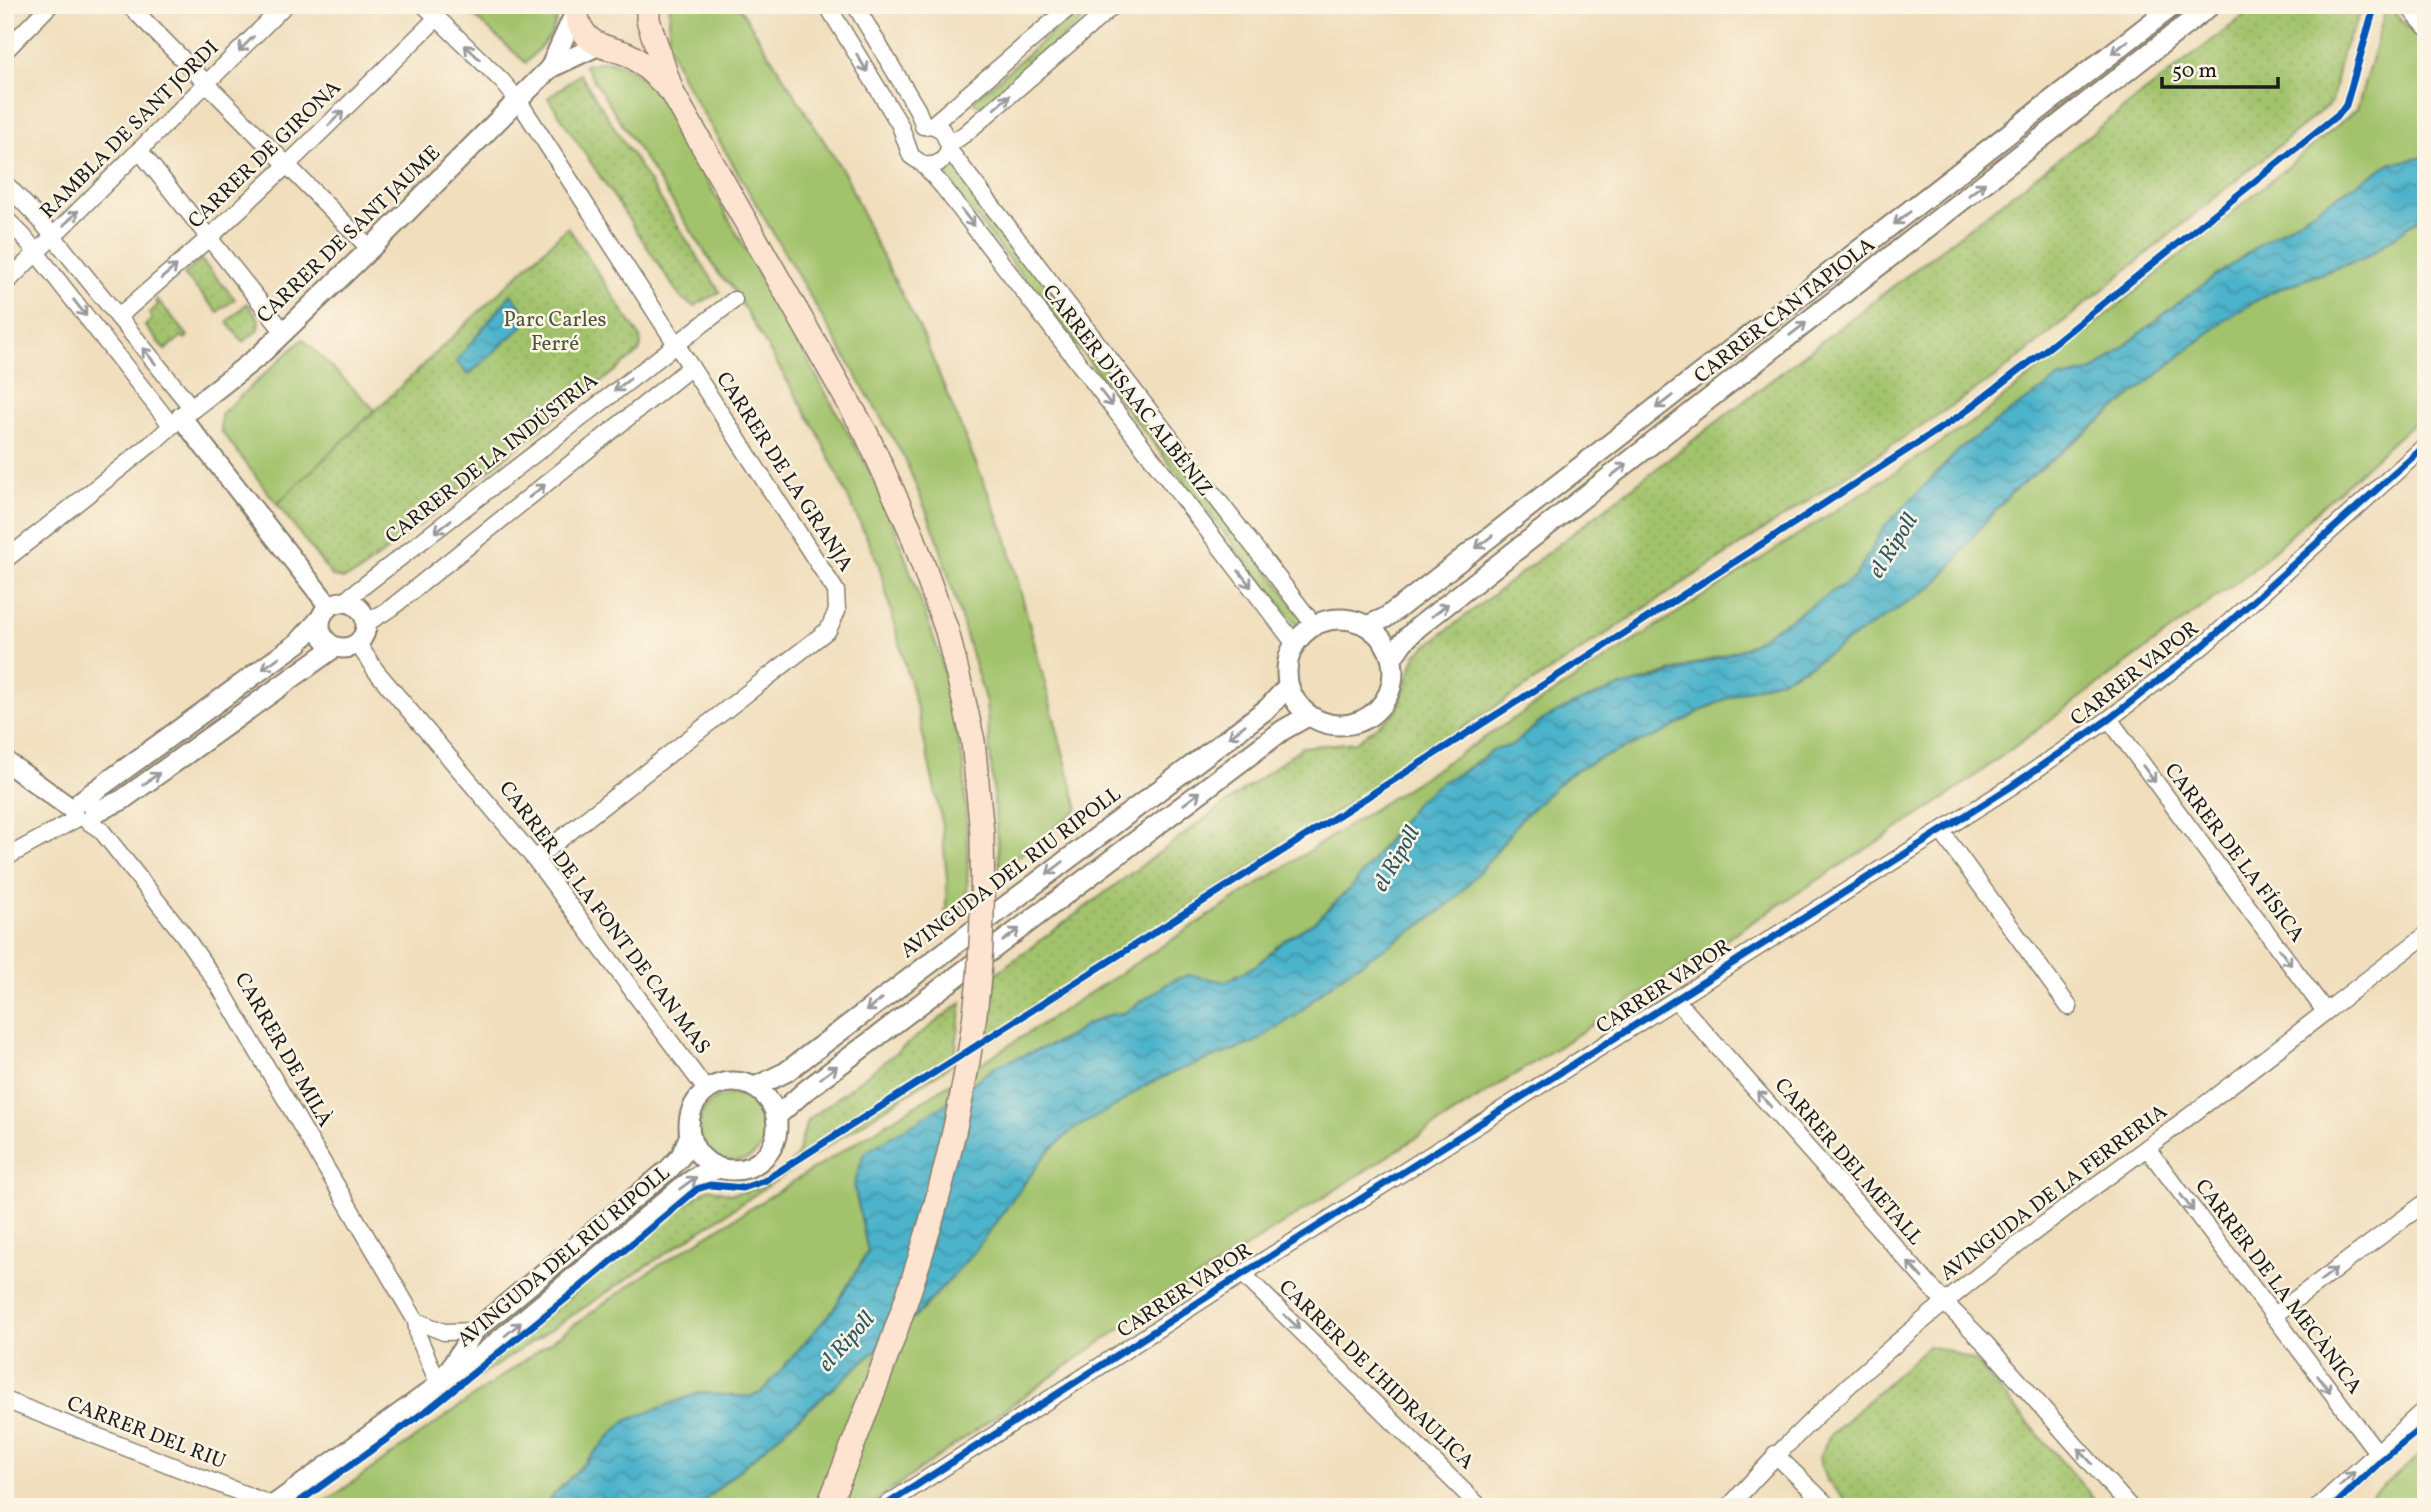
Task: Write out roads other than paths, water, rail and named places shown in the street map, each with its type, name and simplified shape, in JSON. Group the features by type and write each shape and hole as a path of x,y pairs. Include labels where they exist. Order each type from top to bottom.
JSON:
{"main road":[{"path":"576,8 581,30 607,47 630,55 672,92"},
{"path":"607,47 634,40 643,31 648,13"},
{"path":"648,13 672,92 866,433 910,528 947,631 973,741 982,833 983,906 978,988 957,1114 918,1267 899,1325 828,1507"}],"street":[{"path":"5,51 50,5"},
{"path":"130,5 370,249"},
{"name":"RAMBLA DE SANT JORDI","path":"5,284 285,5"},
{"path":"424,5 518,100"},
{"name":"CARRER D'ISAAC ALBÉNIZ","path":"827,5 900,125 914,160 924,165 968,218 1295,644"},
{"name":"CARRER D'ISAAC ALBÉNIZ","path":"855,5 928,125 942,130 949,148 1314,625"},
{"path":"908,146 914,131 928,125 1072,5"},
{"path":"924,165 939,163 949,148 1114,5"},
{"name":"CARRER CAN TAPIOLA","path":"1367,626 1385,618 1404,604 2174,5"},
{"name":"CARRER CAN TAPIOLA","path":"1392,658 1417,628 2211,5"},
{"path":"2407,5 2426,27"},
{"name":"CARRER DE SANT JAUME","path":"5,560 260,355 370,249 550,68 576,8"},
{"name":"CARRER DE GIRONA","path":"118,317 287,165 437,18"},
{"name":"CARRER DE SANT JAUME","path":"550,68 607,47"},
{"name":"CARRER DE LA GRANJA","path":"518,100 836,591 834,622 828,630 535,859"},
{"path":"139,150 284,332"},
{"path":"5,183 40,220 118,317 181,417"},
{"path":"5,218 181,417 331,608"},
{"name":"CARRER DE LA INDÚSTRIA","path":"5,858 82,813 298,643 331,608 734,300"},
{"path":"367,624 402,599 691,367"},
{"name":"CARRER DE SANT JAUME","path":"5,550 151,435 181,417"},
{"name":"CARRER VAPOR","path":"883,1507 1243,1274 2012,786 2109,719 2204,645 2426,445"},
{"path":"359,607 366,616 365,635 358,644 347,648 335,647 322,634 331,608 359,607"},
{"path":"1341,619 1367,626 1380,636 1392,658 1393,679 1382,705 1372,715 1346,725 1332,725 1308,716 1299,707 1288,686 1286,672 1295,644 1303,633 1327,620 1341,619"},
{"name":"CARRER DE LA FONT DE CAN MAS","path":"358,644 376,671 535,859 707,1091"},
{"name":"CARRER DE LA INDÚSTRIA","path":"82,813 122,800 335,647"},
{"name":"AVINGUDA DEL RIU RIPOLL","path":"755,1087 786,1072 1268,708 1288,686"},
{"path":"777,1116 805,1091 1249,755 1294,722 1308,716"},
{"name":"CARRER DE LA FÍSICA","path":"2109,719 2325,1011"},
{"name":"CARRER DE MILÀ","path":"5,761 82,813 100,830 183,934 219,986 416,1321 418,1336 439,1385"},
{"path":"1941,831 2069,1007"},
{"name":"AVINGUDA DE LA FERRERIA","path":"1729,1507 1775,1454 1830,1402 1945,1303 2426,935"},
{"name":"CARRER DEL METALL","path":"1676,1000 2130,1507"},
{"path":"743,1083 755,1087 765,1095 777,1116 778,1130 774,1143 768,1154 758,1163 745,1169 719,1168 700,1156 690,1135 692,1110 707,1091 718,1084 743,1083"},
{"name":"AVINGUDA DEL RIU RIPOLL","path":"439,1385 474,1331 669,1168 681,1156 690,1135"},
{"name":"CARRER DE LA MECÀNICA","path":"2147,1148 2376,1451"},
{"name":"AVINGUDA DEL RIU RIPOLL","path":"271,1506 483,1355 682,1187 698,1176 719,1168"},
{"path":"2273,1316 2426,1202"},
{"name":"CARRER DE L'HIDRAULICA","path":"1243,1274 1480,1507"},
{"path":"416,1321 444,1332 474,1331"},
{"name":"CARRER DEL RIU","path":"5,1400 271,1506"},
{"path":"2318,1507 2426,1408"},
{"path":"1775,1454 1829,1507"}],"water":[{"name":"el Ripoll","path":"2426,157 2426,218 2419,219 2366,257 2271,292 2226,319 2011,493 1933,586 1814,663 1784,678 1706,708 1661,734 1598,759 1568,775 1520,820 1488,862 1453,901 1426,922 1350,970 1298,1014 1253,1043 1144,1086 1116,1106 1072,1130 1046,1154 974,1252 922,1310 697,1507 542,1507 625,1421 699,1393 748,1397 761,1393 833,1310 868,1252 854,1185 864,1153 941,1107 996,1066 1053,1044 1087,1024 1109,1015 1124,1013 1172,981 1189,975 1225,982 1257,965 1283,941 1314,922 1352,887 1418,800 1441,782 1466,770 1494,750 1513,745 1541,721 1571,705 1745,648 1855,577 1884,527 1962,447 2005,415 2058,379 2094,371 2175,305 2266,240 2389,164"},
{"path":"511,294 531,319 468,375 456,361"}],"waterway":[{"path":"2266,11 2281,5"}],"park label":[{"name":"Parc Carles Ferré","path":"555,332"}]}
